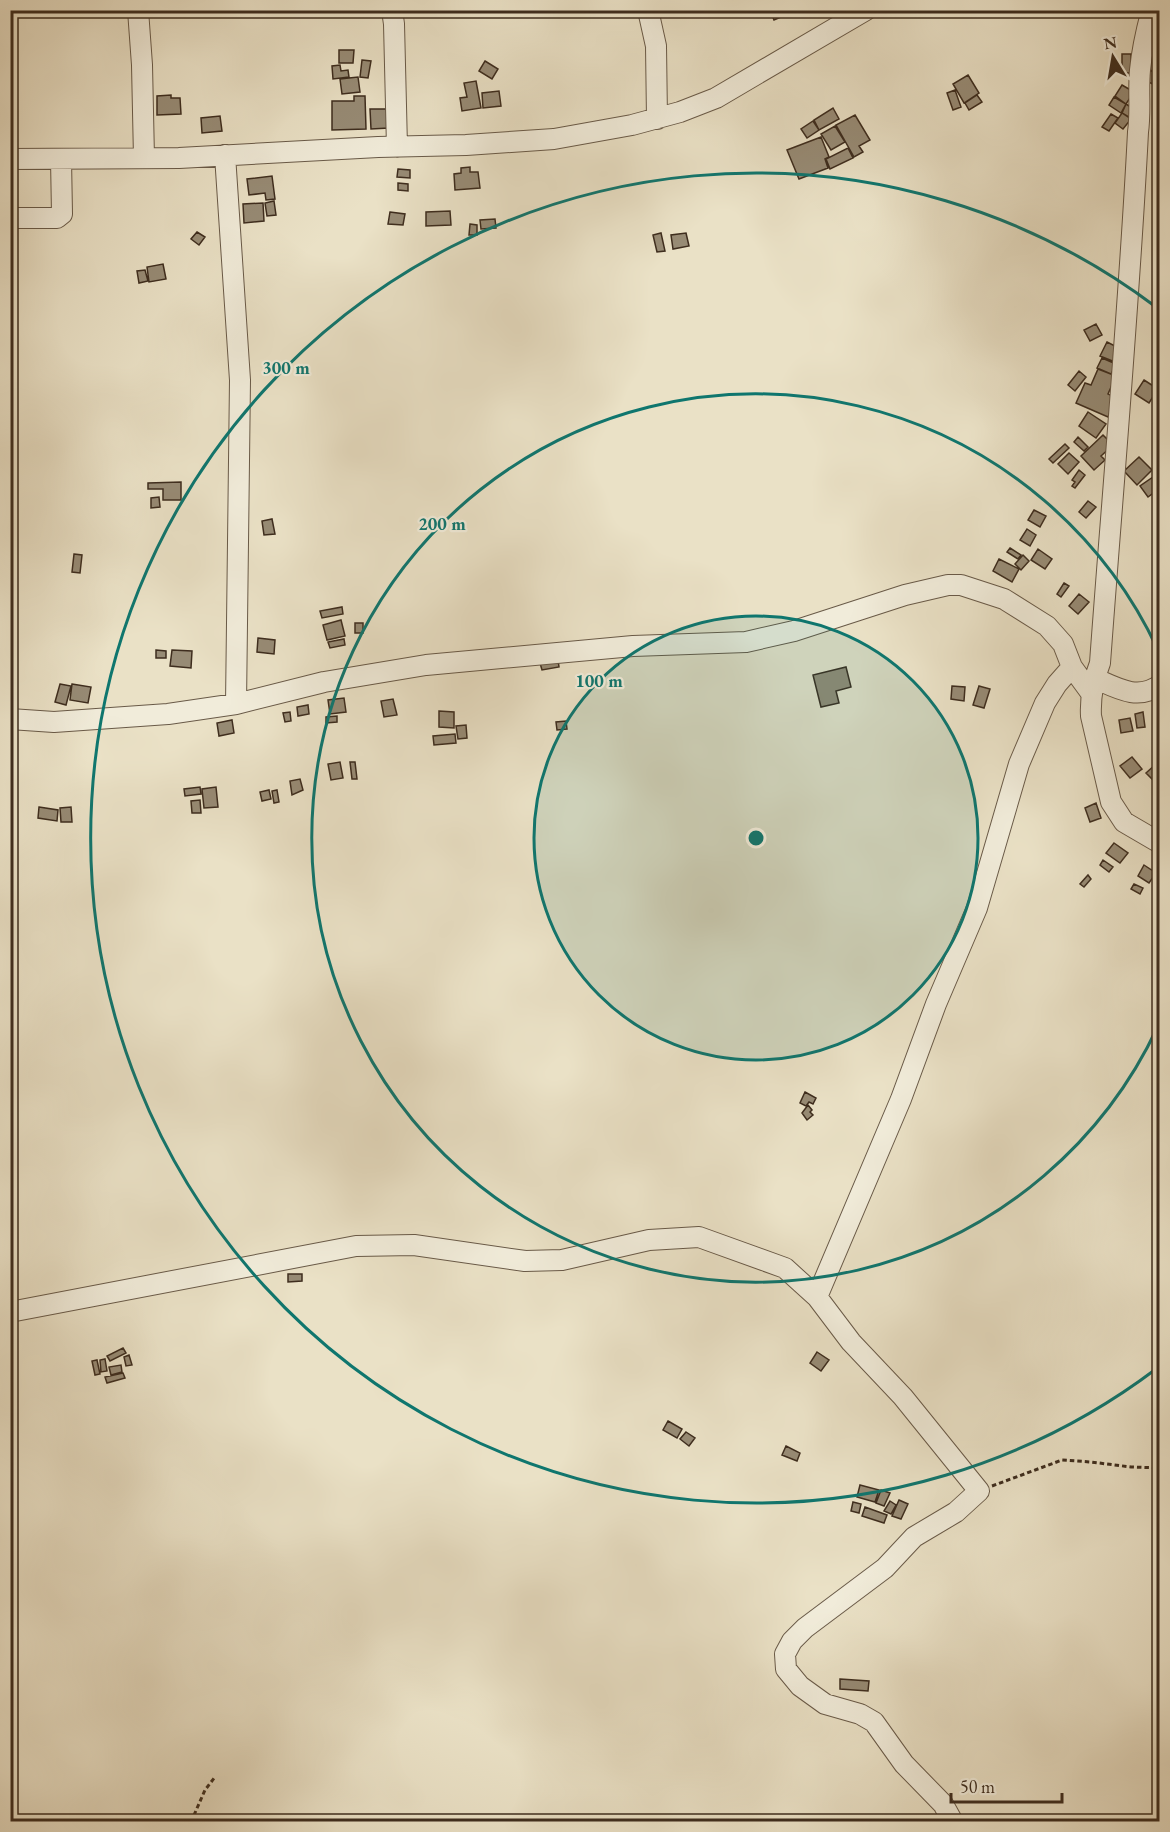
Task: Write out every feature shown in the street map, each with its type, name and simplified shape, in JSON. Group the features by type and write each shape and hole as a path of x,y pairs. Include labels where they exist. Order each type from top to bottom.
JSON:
{"street":[{"path":"138,10 144,158"},
{"path":"392,10 397,147"},
{"path":"648,10 656,46 657,119"},
{"path":"10,159 144,158 466,145 554,139 657,119 716,99 866,10"},
{"path":"1153,14 1144,39 1140,72 1141,114 1138,132 1131,275 1114,464 1100,663 1093,685 1091,716 1110,802 1124,822 1160,843"},
{"path":"225,155 240,380 236,704"},
{"path":"10,218 57,218 62,214 61,159"},
{"path":"10,719 54,722 168,714 236,704 324,682 426,665 633,646 746,642 794,631 905,595 948,585 961,585 1004,599 1047,626 1063,644 1072,667 1093,685 1149,693 1160,685"},
{"path":"817,1297 977,908 1019,764 1045,703 1057,684 1072,667"},
{"path":"10,1312 356,1246 414,1245 525,1261 562,1260 650,1240 699,1237 785,1268 817,1297 851,1342 903,1397 979,1491 956,1512 914,1537 885,1568 805,1628 792,1641 785,1654 786,1669 800,1686 825,1704 860,1714 874,1722 904,1764 943,1804 953,1821"}],"path":[{"path":"979,1491 1062,1460 1160,1468"},
{"path":"191,1821 205,1790 215,1777"}],"building":[{"path":"770,10 797,10 774,20"},
{"path":"1160,43 1160,65 1149,58"},
{"path":"339,50 354,50 353,63 339,63"},
{"path":"1122,54 1131,54 1131,73 1122,73"},
{"path":"362,60 371,61 368,78 360,77"},
{"path":"485,61 498,69 492,79 479,71"},
{"path":"340,65 341,71 348,70 349,77 333,79 332,66"},
{"path":"1150,70 1160,74 1160,87 1146,81"},
{"path":"968,75 979,93 964,103 953,84"},
{"path":"358,77 360,92 342,94 340,79"},
{"path":"476,81 481,108 462,111 460,98 467,97 464,83"},
{"path":"1122,85 1134,92 1126,104 1115,96"},
{"path":"955,90 961,107 953,110 947,93"},
{"path":"499,91 501,106 483,108 482,93"},
{"path":"171,95 171,98 180,98 181,114 157,115 157,96"},
{"path":"977,95 982,102 969,110 965,103"},
{"path":"354,96 365,96 366,129 332,130 332,101 354,101"},
{"path":"1114,97 1126,104 1121,113 1109,105"},
{"path":"1126,104 1137,111 1132,119 1122,113"},
{"path":"833,108 839,119 819,130 814,120"},
{"path":"370,109 389,109 389,128 371,129"},
{"path":"1122,113 1131,119 1123,129 1115,123"},
{"path":"1111,114 1118,118 1109,131 1102,127"},
{"path":"855,115 870,140 859,146 863,152 854,157 836,125"},
{"path":"220,116 222,131 202,133 201,118"},
{"path":"813,121 819,130 807,138 801,129"},
{"path":"835,126 845,142 831,150 821,134"},
{"path":"821,137 829,157 825,159 828,168 799,179 787,150"},
{"path":"848,148 853,158 830,169 826,159"},
{"path":"470,167 470,172 478,172 480,188 455,190 454,174 461,173 461,168"},
{"path":"398,169 410,170 410,178 397,177"},
{"path":"272,176 275,199 266,200 265,193 249,195 247,179"},
{"path":"398,183 408,184 408,191 398,190"},
{"path":"274,201 276,215 267,216 265,203"},
{"path":"263,203 264,221 244,223 243,204"},
{"path":"450,211 451,225 426,226 426,212"},
{"path":"390,212 405,214 403,225 388,224"},
{"path":"495,219 496,228 481,229 480,220"},
{"path":"470,224 477,225 477,235 469,235"},
{"path":"197,232 205,237 199,245 191,239"},
{"path":"661,233 665,251 657,252 653,235"},
{"path":"686,233 689,246 673,249 671,235"},
{"path":"163,264 166,279 149,282 147,267"},
{"path":"145,270 148,281 139,283 137,271"},
{"path":"1096,324 1102,335 1090,341 1084,330"},
{"path":"1107,342 1121,349 1115,362 1100,356"},
{"path":"1102,358 1116,364 1111,374 1097,368"},
{"path":"1098,369 1116,376 1108,394 1116,398 1108,417 1076,403 1085,383 1091,385"},
{"path":"1079,371 1086,377 1075,391 1068,385"},
{"path":"1144,380 1158,389 1149,403 1135,394"},
{"path":"1088,412 1106,424 1096,438 1079,426"},
{"path":"1103,435 1113,445 1101,456 1105,460 1094,470 1081,456"},
{"path":"1078,437 1088,447 1084,451 1074,442"},
{"path":"1065,444 1069,448 1053,463 1049,459"},
{"path":"1069,453 1079,462 1068,474 1058,464"},
{"path":"1139,457 1152,470 1137,485 1124,471"},
{"path":"1079,470 1085,475 1075,488 1072,486 1075,482 1072,480"},
{"path":"1153,477 1160,488 1148,497 1140,486"},
{"path":"181,482 181,500 163,500 163,489 148,489 148,483"},
{"path":"159,497 160,507 151,508 151,498"},
{"path":"1088,501 1096,507 1086,518 1079,512"},
{"path":"1034,510 1046,516 1040,527 1028,520"},
{"path":"272,519 275,534 264,535 262,521"},
{"path":"1027,529 1036,535 1030,546 1020,540"},
{"path":"1010,548 1021,555 1018,559 1007,552"},
{"path":"1038,549 1052,559 1045,569 1031,560"},
{"path":"74,554 82,555 80,573 72,572"},
{"path":"1023,555 1029,561 1021,570 1015,564"},
{"path":"999,559 1019,569 1012,582 993,571"},
{"path":"1064,583 1069,586 1061,597 1057,594"},
{"path":"1079,594 1089,602 1078,614 1069,606"},
{"path":"342,607 343,614 322,618 320,611"},
{"path":"341,620 345,636 327,640 323,625"},
{"path":"355,623 363,623 363,633 355,633"},
{"path":"258,638 275,640 274,654 257,652"},
{"path":"344,639 345,645 330,648 328,642"},
{"path":"156,650 166,651 166,658 156,658"},
{"path":"172,650 192,651 191,668 170,666"},
{"path":"558,660 559,667 542,670 540,663"},
{"path":"846,667 851,687 836,691 839,703 821,707 813,675"},
{"path":"60,684 71,686 66,705 55,702"},
{"path":"72,684 91,687 88,703 70,700"},
{"path":"952,686 965,687 964,701 951,699"},
{"path":"979,686 990,689 984,708 973,705"},
{"path":"344,698 346,712 330,714 328,700"},
{"path":"393,699 397,715 384,717 381,701"},
{"path":"308,705 309,714 298,716 297,707"},
{"path":"439,711 454,712 454,728 439,727"},
{"path":"290,712 291,721 285,722 283,713"},
{"path":"1143,712 1145,727 1137,728 1135,714"},
{"path":"337,716 337,722 326,723 326,717"},
{"path":"1130,718 1133,731 1121,733 1119,720"},
{"path":"232,720 234,733 219,736 217,723"},
{"path":"566,721 567,729 557,730 556,722"},
{"path":"466,725 467,738 458,739 456,726"},
{"path":"455,734 456,743 434,745 433,736"},
{"path":"1132,757 1142,769 1130,778 1120,766"},
{"path":"340,762 343,778 331,780 328,764"},
{"path":"350,762 355,762 357,779 352,779"},
{"path":"1156,764 1160,768 1159,786 1146,773"},
{"path":"300,779 303,790 292,795 290,781"},
{"path":"200,787 201,794 185,796 184,789"},
{"path":"216,787 218,807 204,808 202,789"},
{"path":"269,790 271,799 262,801 260,792"},
{"path":"277,790 279,802 274,803 272,791"},
{"path":"200,800 201,813 192,813 191,801"},
{"path":"1096,803 1101,818 1090,822 1085,808"},
{"path":"39,807 58,810 57,821 38,818"},
{"path":"71,807 72,822 61,822 60,808"},
{"path":"1114,843 1128,853 1120,863 1106,853"},
{"path":"1103,860 1113,867 1109,872 1100,865"},
{"path":"1144,865 1156,873 1149,883 1138,876"},
{"path":"1088,875 1091,879 1084,887 1080,884"},
{"path":"1134,884 1143,888 1140,894 1131,889"},
{"path":"805,1092 816,1098 813,1104 809,1102 806,1106 800,1103"},
{"path":"808,1105 813,1115 807,1120 802,1113"},
{"path":"288,1274 302,1274 302,1281 288,1282"},
{"path":"123,1348 126,1353 110,1361 107,1356"},
{"path":"817,1352 829,1360 821,1371 810,1363"},
{"path":"129,1355 132,1365 126,1366 124,1357"},
{"path":"105,1359 107,1371 101,1372 100,1360"},
{"path":"97,1360 100,1374 95,1375 92,1361"},
{"path":"121,1365 122,1372 111,1375 109,1367"},
{"path":"123,1373 125,1378 107,1383 105,1377"},
{"path":"668,1421 682,1429 677,1438 663,1430"},
{"path":"686,1432 695,1438 689,1446 680,1439"},
{"path":"786,1446 800,1453 797,1461 782,1455"},
{"path":"860,1485 879,1490 875,1502 857,1497"},
{"path":"881,1490 890,1493 884,1506 876,1503"},
{"path":"899,1500 908,1504 901,1519 892,1516"},
{"path":"890,1501 896,1505 891,1514 884,1511"},
{"path":"853,1502 861,1504 859,1513 851,1511"},
{"path":"865,1507 887,1515 884,1523 862,1516"},
{"path":"840,1679 869,1681 868,1691 840,1689"}]}
